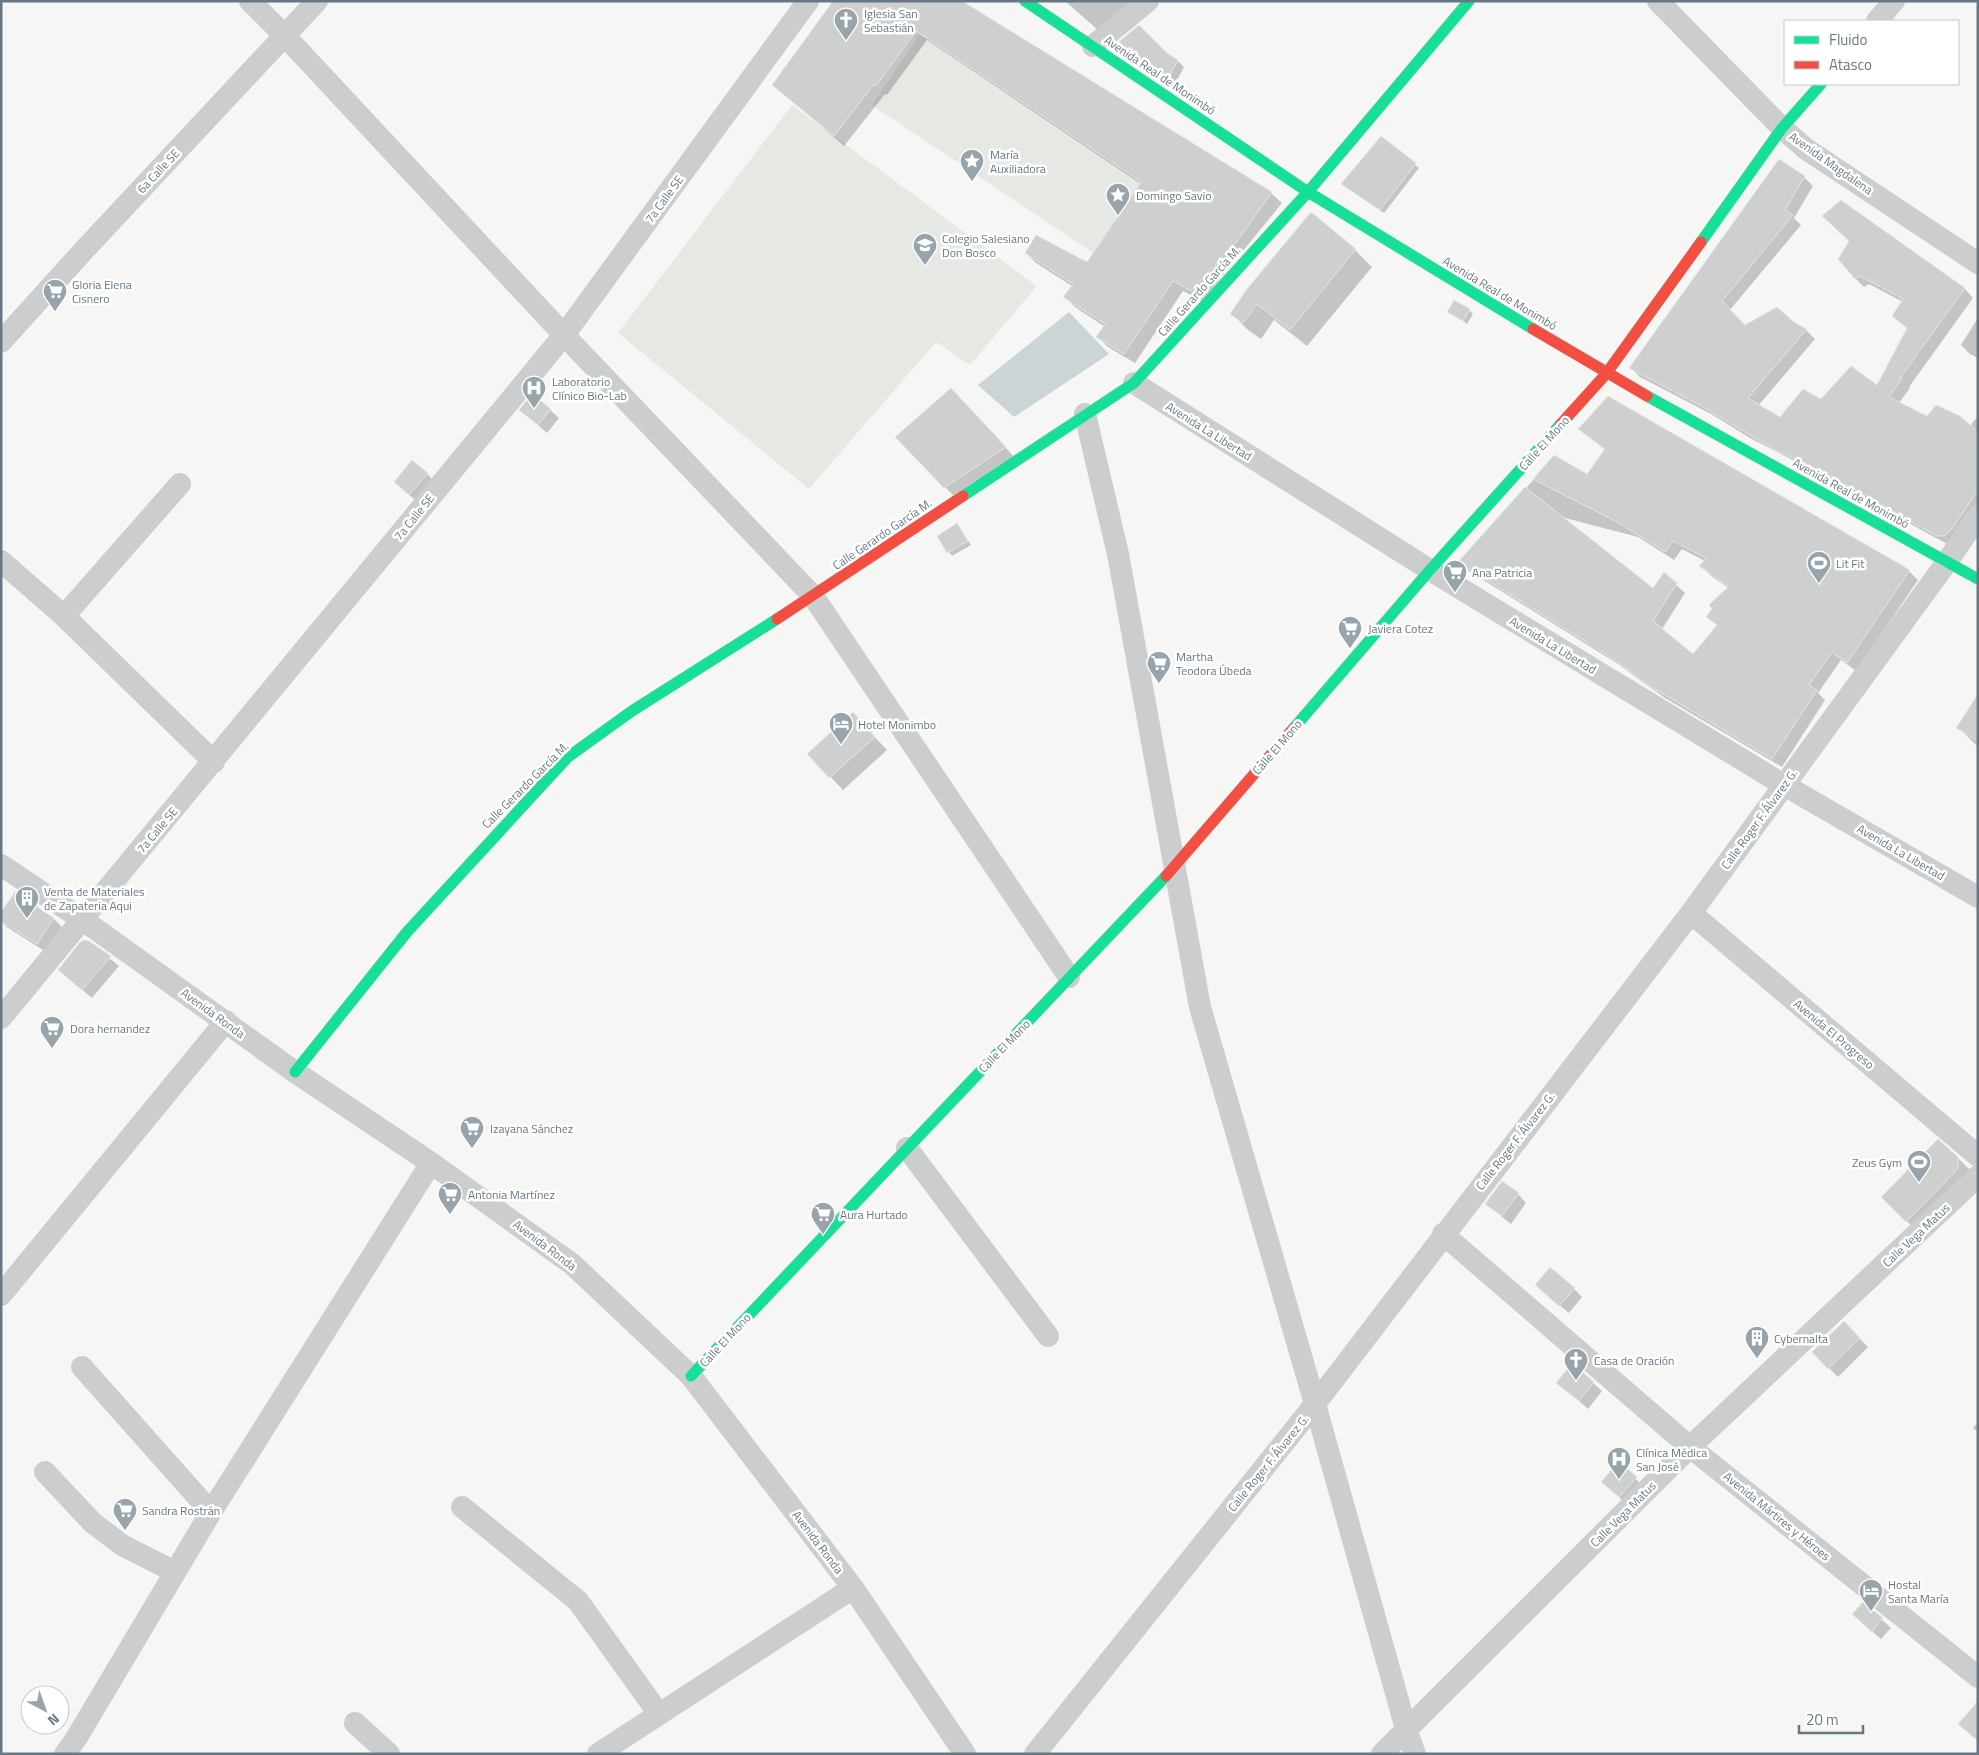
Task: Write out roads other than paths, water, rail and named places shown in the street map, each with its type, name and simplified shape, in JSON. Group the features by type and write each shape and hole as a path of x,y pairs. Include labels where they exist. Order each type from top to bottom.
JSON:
{"street":[{"path":"250,1 813,596 1069,978"},
{"name":"6a Calle SE","path":"1,342 85,249 317,1"},
{"name":"7a Calle SE","path":"1,1018 214,762 564,335 808,1"},
{"path":"1092,46 1148,1"},
{"name":"Calle Gerardo García M.","path":"295,1072 407,932 500,829 568,758 632,711 813,596 1134,383 1308,192 1470,1"},
{"name":"Avenida Magdalena","path":"1658,1 1782,128 1806,149 1978,262"},
{"path":"1877,20 1894,1"},
{"name":"Avenida Real de Monimbó","path":"1030,3 1308,192 1606,374 1978,579"},
{"name":"Calle El Mono","path":"691,1376 1174,867 1430,570 1606,374 1782,128 1820,85"},
{"name":"Avenida La Libertad","path":"1134,383 1430,570 1784,785 1978,897"},
{"path":"1085,414 1118,554 1200,1007 1315,1404 1406,1729 1416,1754"},
{"path":"64,616 180,484"},
{"name":"Calle Roger F. Álvarez G.","path":"1034,1754 1315,1404 1443,1234 1691,913 1947,562 1978,516"},
{"path":"1,561 64,616 214,762"},
{"name":"Avenida Ronda","path":"1,865 83,920 295,1072 431,1163 572,1264 691,1376 853,1588 966,1754"},
{"name":"Avenida El Progreso","path":"1691,913 1978,1156"},
{"path":"1,1295 226,1022"},
{"path":"907,1148 1048,1336"},
{"path":"65,1754 77,1738 210,1512 431,1163"},
{"name":"Calle Vega Matus","path":"1382,1754 1690,1447 1978,1176"},
{"name":"Avenida Mártires y Héroes","path":"1443,1234 1690,1447 1978,1677"},
{"path":"82,1367 210,1512"},
{"path":"45,1472 100,1529 122,1545 175,1572"},
{"path":"462,1507 578,1601 659,1714"},
{"path":"598,1754 853,1588"},
{"path":"355,1723 389,1754"}],"place":[{"name":"Iglesia San Sebastián","path":"846,41"},
{"name":"María Auxiliadora","path":"972,182"},
{"name":"Domingo Savio","path":"1118,216"},
{"name":"Colegio Salesiano Don Bosco","path":"925,266"},
{"name":"Gloria Elena Cisnero","path":"55,312"},
{"name":"Laboratorio Clínico Bio-Lab","path":"534,409"},
{"name":"Lit Fit","path":"1819,584"},
{"name":"Ana Patricia","path":"1455,593"},
{"name":"Javiera Cotez","path":"1350,649"},
{"name":"Martha Teodora Úbeda","path":"1159,684"},
{"name":"Hotel Monimbo","path":"841,745"},
{"name":"Venta de Materiales de Zapateria Aqui","path":"27,919"},
{"name":"Dora hernandez","path":"52,1049"},
{"name":"Izayana Sánchez","path":"472,1149"},
{"name":"Zeus Gym","path":"1919,1183"},
{"name":"Antonia Martínez","path":"450,1215"},
{"name":"Aura Hurtado","path":"823,1235"},
{"name":"Cybernalta","path":"1757,1359"},
{"name":"Casa de Oración","path":"1576,1381"},
{"name":"Clínica Médica San José","path":"1619,1480"},
{"name":"Sandra Rostrán","path":"125,1531"},
{"name":"Hostal Santa María","path":"1871,1612"}]}
